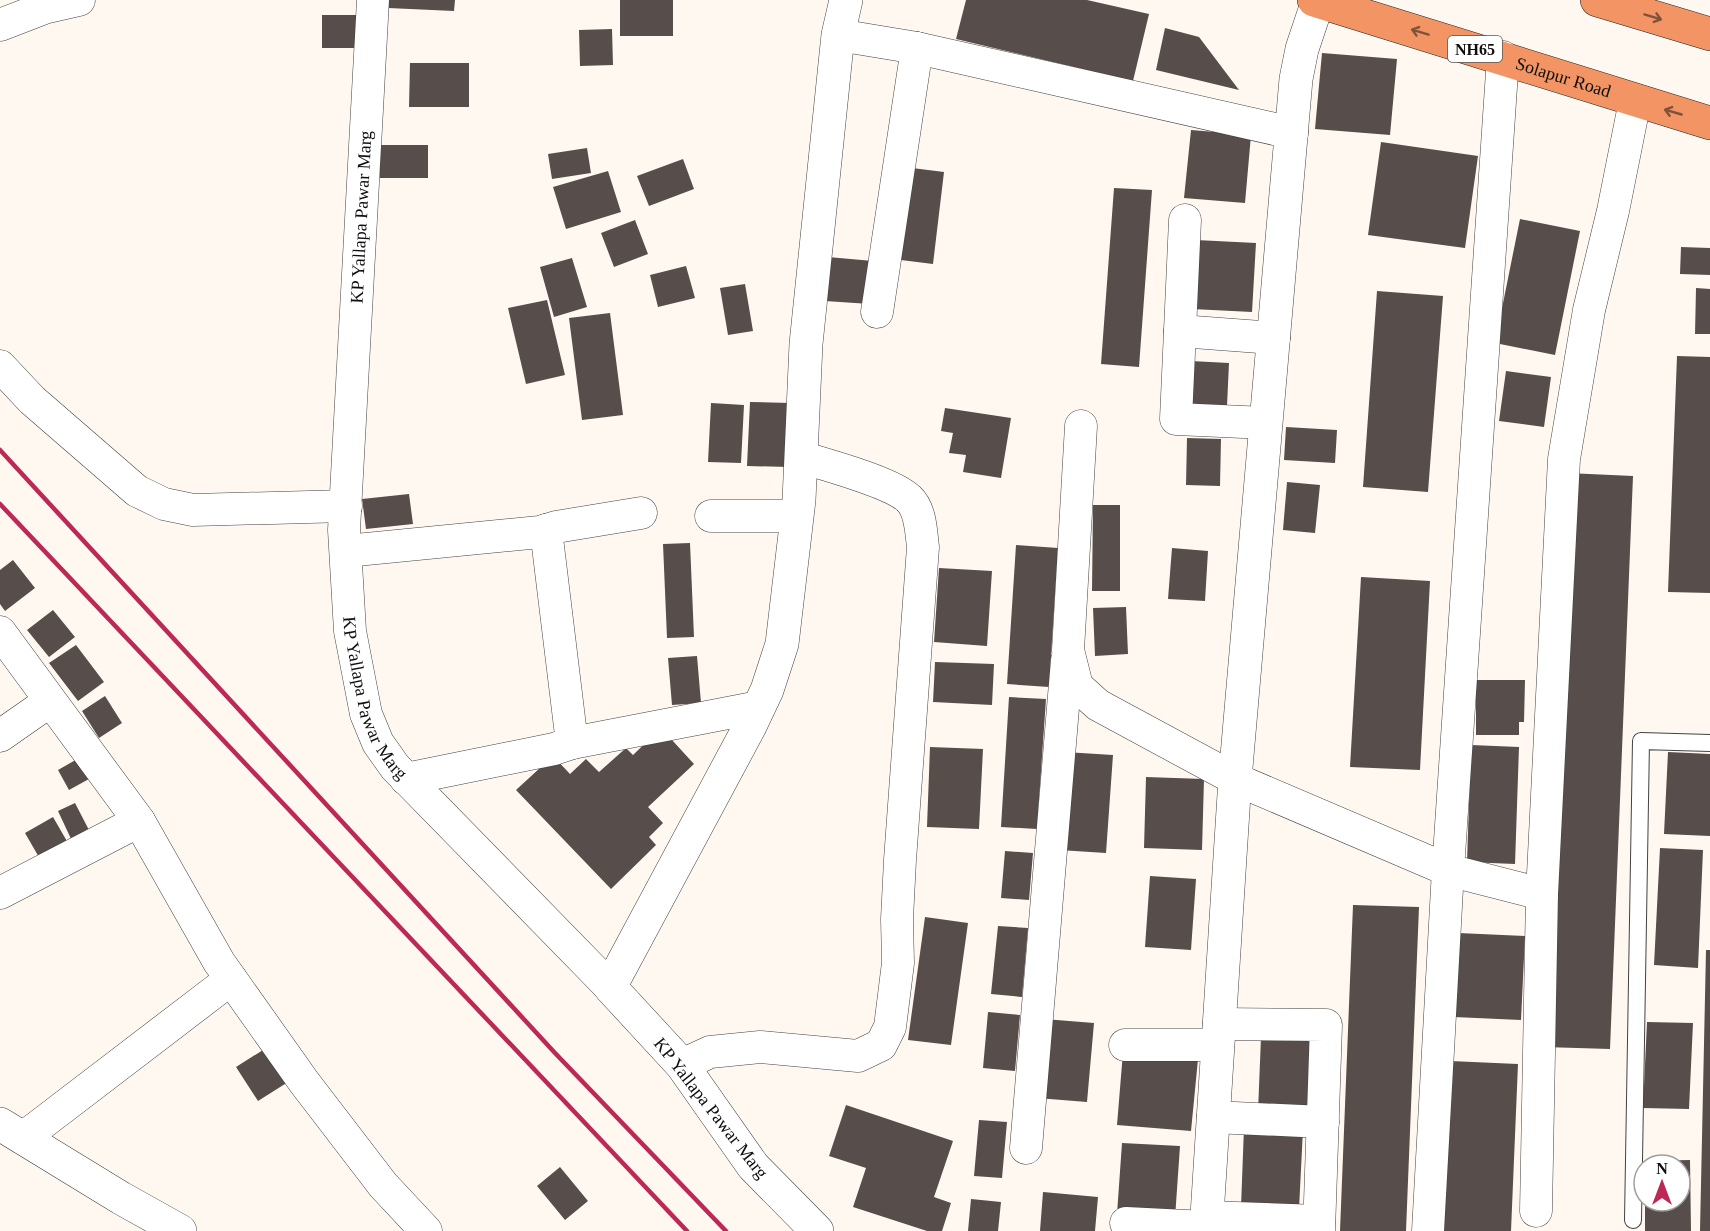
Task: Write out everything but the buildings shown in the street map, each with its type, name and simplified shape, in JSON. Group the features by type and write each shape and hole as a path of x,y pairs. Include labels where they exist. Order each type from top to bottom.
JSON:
{"highway":[{"path":"1597,0 1710,34"},
{"name":"Solapur Road","path":"1316,1 1503,57 1635,101 1710,123"}],"street":[{"path":"0,25 41,4 79,0"},
{"name":"KP Yallapa Pawar Marg","path":"373,0 346,506 350,631 366,714 378,743 395,767 610,987 682,1065 753,1166 817,1231"},
{"path":"610,987 759,707 782,644 797,516 806,344 838,35 846,0"},
{"path":"1206,1225 1235,779 1296,79 1316,1"},
{"path":"838,35 917,48 1292,133"},
{"path":"877,312 917,48"},
{"path":"1428,1231 1448,870 1503,57"},
{"path":"1536,1211 1542,894 1564,459 1589,310 1613,211 1635,101"},
{"path":"1185,220 1176,419 1266,423"},
{"path":"1180,331 1274,338"},
{"path":"0,366 32,400 137,491 164,504 192,510 346,506"},
{"path":"1026,1148 1068,650 1081,426"},
{"path":"682,1065 710,1053 760,1047 858,1056 881,1045 890,1027 898,963 899,872 923,547 920,520 910,499 887,486 801,457"},
{"path":"346,551 435,544 546,530 641,513"},
{"path":"711,516 797,516"},
{"path":"546,530 572,743"},
{"path":"0,632 139,821 219,962 304,1082 383,1185 426,1231"},
{"path":"1068,650 1077,686 1098,705 1235,779 1448,870 1542,894"},
{"path":"0,736 50,701"},
{"path":"406,779 554,749 572,743 759,707"},
{"path":"0,892 139,821"},
{"path":"180,1231 121,1198 12,1131 231,979"},
{"path":"1125,1045 1326,1025 1319,1226 1126,1223"},
{"path":"1213,1118 1323,1122"}],"lane":[{"path":"1633,1220 1641,741 1710,743"}],"railway":[{"path":"0,450 555,1053 726,1231"},
{"path":"0,504 687,1231"}]}
